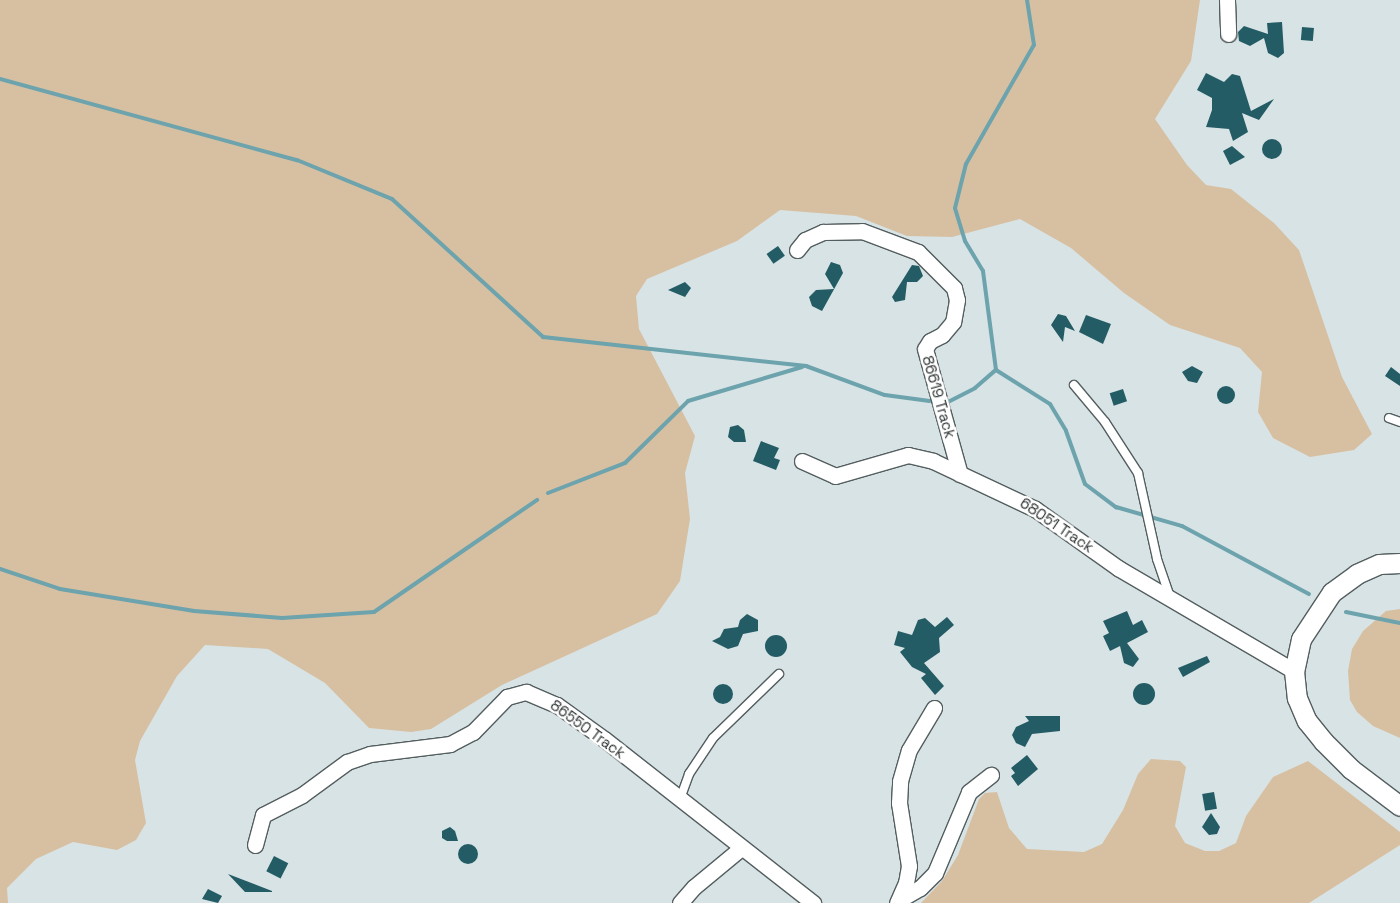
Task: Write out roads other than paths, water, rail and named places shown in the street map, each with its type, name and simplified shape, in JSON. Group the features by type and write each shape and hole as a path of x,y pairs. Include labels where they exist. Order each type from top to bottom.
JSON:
{"street":[{"path":"1227,0 1228,34"},
{"name":"86619 Track","path":"796,250 816,234 844,229 862,231 923,256 954,288 956,300 950,329 930,341 925,349 960,474"},
{"name":"68051 Track","path":"802,461 835,476 908,455 933,460 1035,508 1118,568 1294,671"},
{"path":"1400,563 1379,564 1357,574 1332,592 1301,639 1294,671 1297,698 1307,721 1323,741 1351,769 1400,806"},
{"name":"86550 Track","path":"255,845 263,815 302,795 347,762 370,754 456,741 473,732 507,697 517,693 538,694 556,705 680,799 740,849 813,903"},
{"path":"898,902 906,883 909,854 899,803 900,782 909,750 934,708"},
{"path":"898,902 920,888 934,873 969,792 991,775"},
{"path":"680,903 694,887 740,849"}],"lane":[{"path":"1074,385 1105,422 1138,473 1157,559 1170,597"},
{"path":"1389,418 1400,422"},
{"path":"680,799 688,774 714,738 779,674"}],"waterway":[{"path":"996,370 983,271 965,241 955,208 966,164 1034,45 1027,0"},
{"path":"0,79 297,160 392,199 543,337 806,366 885,395 930,401"},
{"path":"548,493 625,463 688,401 802,367"},
{"path":"950,401 975,388 996,370 1050,404 1066,431 1085,484 1116,507 1182,526 1309,594"},
{"path":"0,569 60,589 194,611 282,618 374,612 537,500"},
{"path":"1346,612 1400,623"}]}
